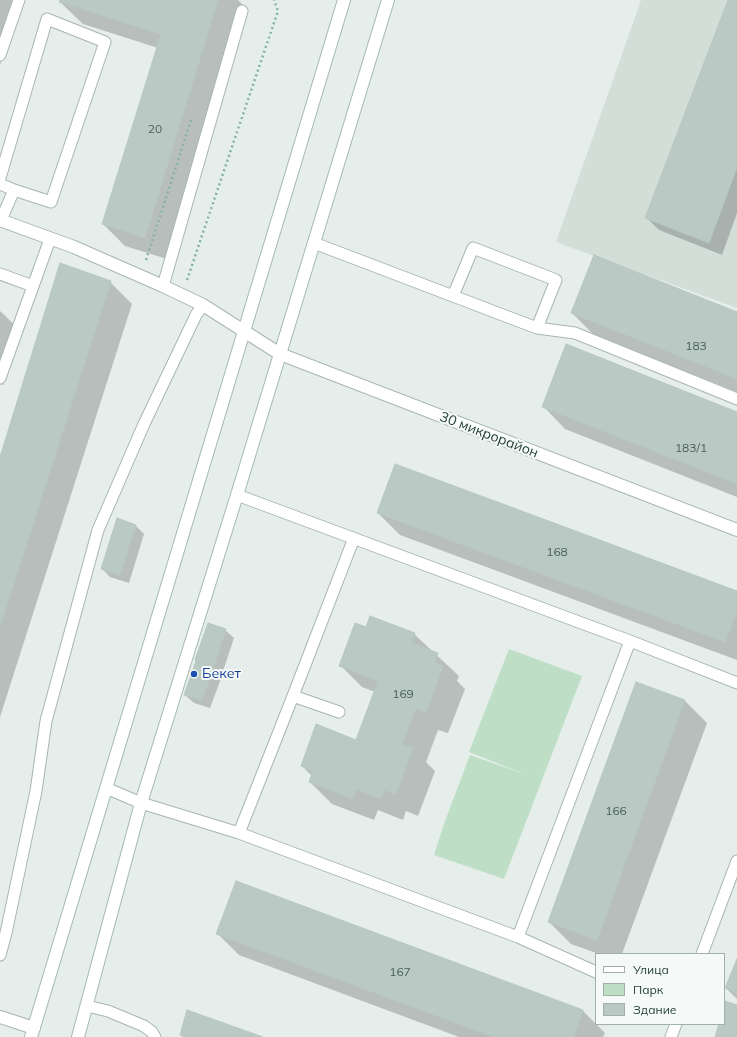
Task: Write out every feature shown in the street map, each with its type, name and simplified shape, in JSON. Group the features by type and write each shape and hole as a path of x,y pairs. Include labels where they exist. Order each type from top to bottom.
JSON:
{"main road":[{"path":"0,1017 32,1033 344,0"},
{"path":"78,1037 142,803 388,0"},
{"name":"30 микрорайон","path":"1,220 74,247 203,305 280,354 737,530"}],"lane":[{"path":"0,55 19,0"},
{"path":"163,286 242,11"},
{"path":"0,178 46,19 105,42 51,202 0,184"},
{"path":"1,220 14,190"},
{"path":"0,378 50,239"},
{"path":"314,243 537,328 575,333 737,399"},
{"path":"453,296 473,248 556,280 537,328"},
{"path":"0,274 33,286"},
{"path":"0,955 36,791 46,721 98,530 144,424 196,315 203,305"},
{"path":"237,496 630,641 737,683"},
{"path":"239,832 354,538"},
{"path":"518,937 630,641"},
{"path":"293,696 338,712"},
{"path":"106,788 142,803 239,832 518,937 595,972"},
{"path":"702,953 737,861"},
{"path":"87,1006 108,1011 144,1026 152,1032 155,1037"},
{"path":"671,1037 676,1025"}],"path":[{"path":"182,296 278,11 274,0"}],"shaded area":[{"path":"641,0 737,0 737,308 556,242"}],"green space":[{"path":"509,649 582,676 504,879 434,855 470,755 527,775 469,752"}],"building":[{"path":"60,0 218,0 145,238 102,224 161,34 59,2"},
{"path":"728,0 737,0 737,167 709,243 645,218"},
{"path":"594,255 737,312 737,379 571,313"},
{"path":"60,263 111,281 0,627 0,457"},
{"path":"566,344 737,412 737,484 542,407"},
{"path":"395,464 737,591 737,611 725,642 377,513"},
{"path":"117,518 136,525 120,575 101,569"},
{"path":"370,616 415,633 411,643 438,653 434,662 443,666 426,712 416,708 402,744 413,748 396,794 384,790 381,799 356,789 352,799 309,782 313,771 301,766 316,724 356,740 378,681 339,666 355,623 366,627"},
{"path":"208,623 226,629 214,666 195,660"},
{"path":"196,661 214,667 202,700 184,695"},
{"path":"636,682 685,700 597,940 548,922"},
{"path":"236,881 583,1010 574,1037 494,1037 216,934"},
{"path":"737,959 737,993 725,988"},
{"path":"725,1001 737,1005 737,1037 715,1037 719,1025 725,1025"},
{"path":"187,1010 263,1037 185,1037 180,1035"}],"place":[{"name":"Бекет","path":"194,674"}]}
